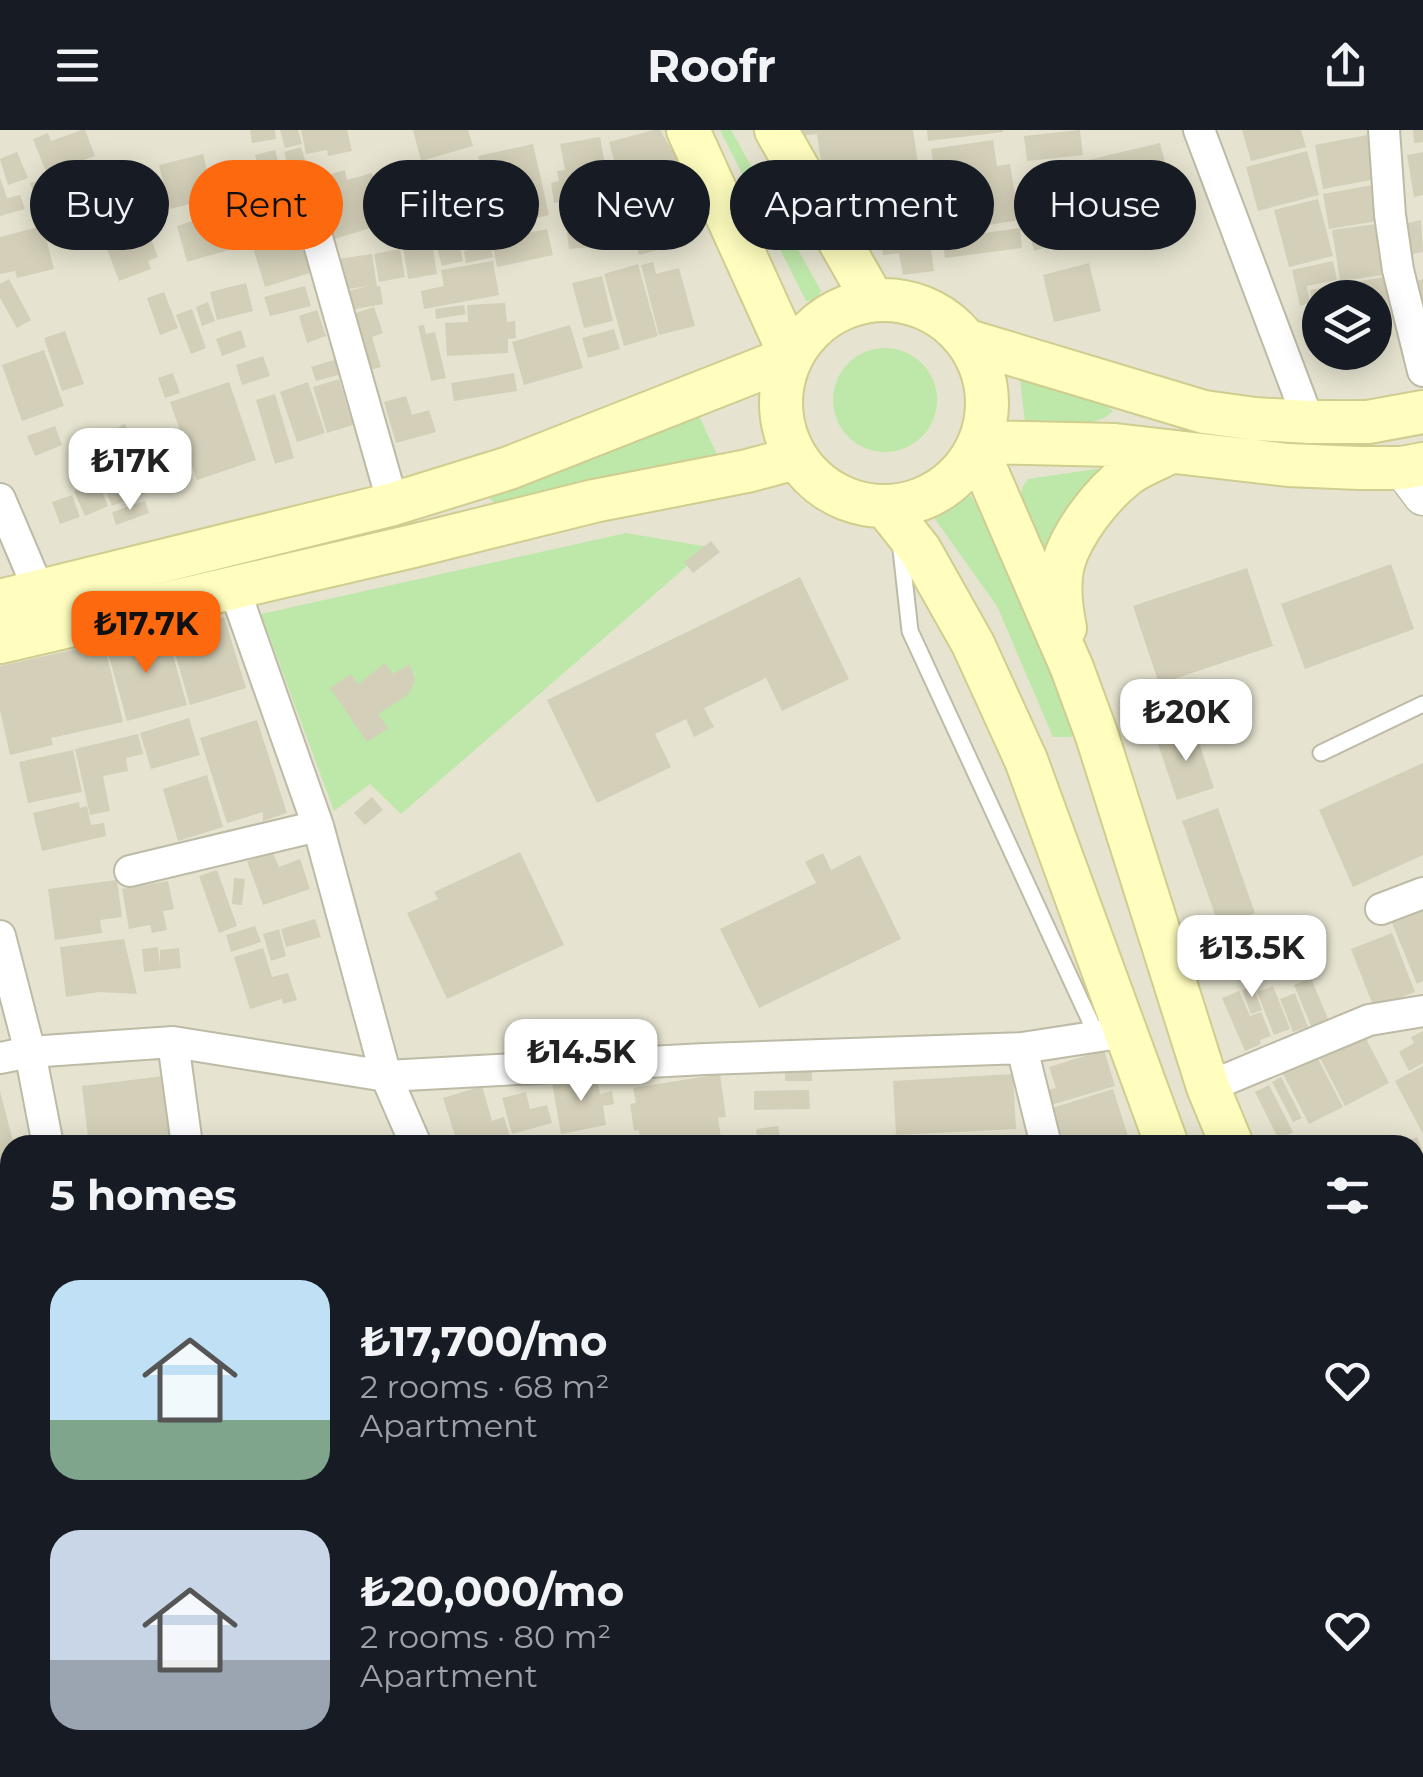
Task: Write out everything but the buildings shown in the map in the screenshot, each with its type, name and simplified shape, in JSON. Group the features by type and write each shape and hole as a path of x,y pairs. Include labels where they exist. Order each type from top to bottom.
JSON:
{"main road":[{"path":"688,130 790,356"},
{"path":"776,130 873,300"},
{"path":"892,514 939,491 961,472 979,446 987,416 987,390 981,364 954,326 936,312 916,304 873,300 833,312 802,339 790,356 780,390 782,425 796,458 825,488 892,514 920,550 974,644 1026,760 1112,1034 1163,1135"},
{"path":"968,341 1204,412 1255,420 1368,422 1423,412"},
{"path":"20,597 393,504 509,468 790,356"},
{"path":"979,446 1115,446 1416,476"},
{"path":"979,446 1097,736 1208,1087 1228,1135"},
{"path":"1072,668 1061,605 1062,567 1074,538 1096,506 1129,474 1171,452"},
{"path":"0,642 796,458"}],"street":[{"path":"1199,130 1309,422"},
{"path":"1384,130 1390,215 1411,267 1423,371"},
{"path":"321,250 393,504"},
{"path":"0,500 20,597"},
{"path":"234,588 318,826 386,1076 412,1135"},
{"path":"130,870 318,826"},
{"path":"1381,909 1423,893"},
{"path":"0,936 15,1055 44,1135"},
{"path":"1208,1087 1369,1020 1423,1011"},
{"path":"15,1055 172,1042 386,1076 1022,1048 1112,1034"},
{"path":"172,1042 185,1135"},
{"path":"1022,1048 1044,1135"}],"lane":[{"path":"1322,753 1423,704"}],"shaded area":[{"path":"0,130 1423,130 1423,1135 0,1135"}],"green space":[{"path":"720,130 731,130 748,160 735,160"},
{"path":"780,250 798,250 821,291 817,300 806,301"},
{"path":"885,348 905,352 922,363 933,380 937,400 933,420 922,437 905,448 885,452 865,448 848,437 837,420 833,400 837,380 848,363 865,352"},
{"path":"1020,378 1103,404 1113,411 1084,423 1025,423"},
{"path":"699,416 720,461 501,508 489,498"},
{"path":"1105,470 1049,554 1021,494 1023,486 1028,479"},
{"path":"969,494 1077,730 1071,737 1053,737 997,606 935,519 934,509"},
{"path":"626,533 709,547 401,814 370,784 334,811 261,614"}]}
